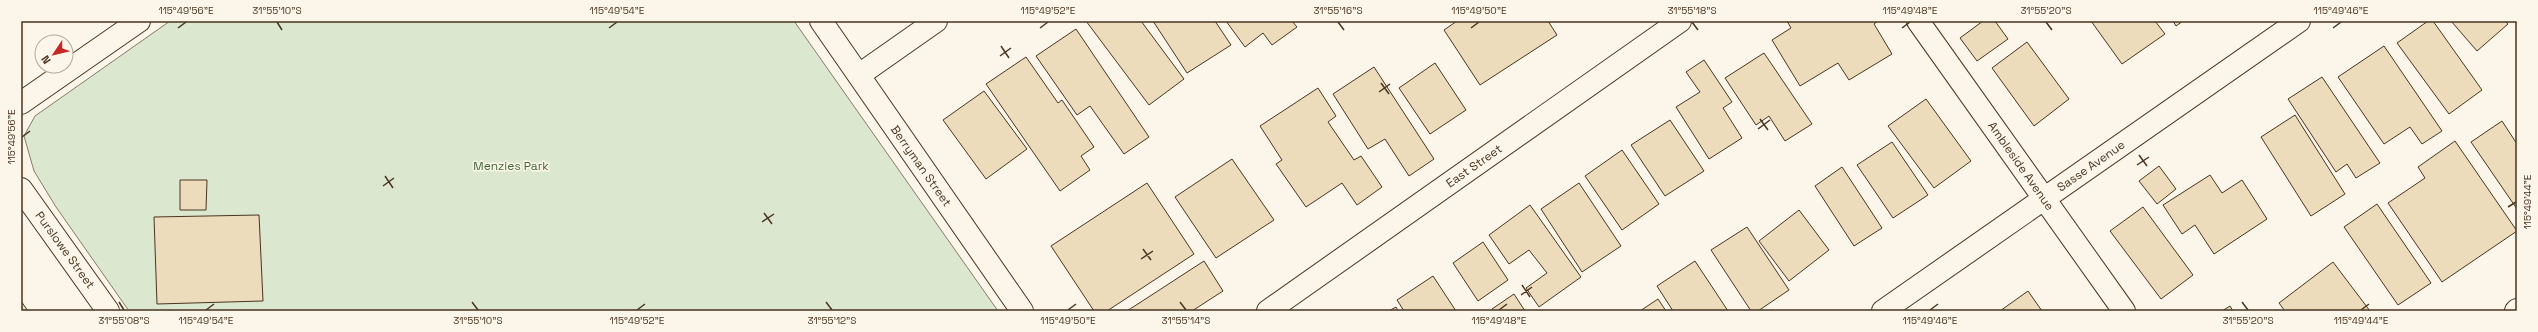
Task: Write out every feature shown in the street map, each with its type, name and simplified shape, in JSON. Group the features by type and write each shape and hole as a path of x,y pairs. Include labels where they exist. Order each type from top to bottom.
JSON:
{"street":[{"path":"21,103 139,21"},
{"name":"Berryman Street","path":"821,21 1022,311"},
{"path":"859,75 936,21"},
{"name":"East Street","path":"1268,311 1680,21"},
{"name":"Ambleside Avenue","path":"1918,21 2124,311"},
{"name":"Sasse Avenue","path":"1883,311 2299,21"},
{"name":"Purslowe Street","path":"21,189 108,311"}],"green space":[{"name":"Menzies Park","path":"170,21 794,21 998,311 129,311 56,207 34,171 24,136 35,116"}],"building":[{"path":"1086,21 1141,21 1184,79 1149,105"},
{"path":"1153,21 1215,21 1231,45 1187,73"},
{"path":"1226,21 1292,21 1297,27 1272,45 1263,33 1245,47"},
{"path":"1457,21 1548,21 1557,35 1480,85 1444,30"},
{"path":"1787,21 1878,21 1874,24 1892,54 1849,80 1838,63 1800,86 1772,40 1791,28"},
{"path":"1983,21 1995,21 2008,39 1977,61 1960,38"},
{"path":"2091,21 2155,21 2165,34 2122,64"},
{"path":"2173,21 2183,21 2176,26"},
{"path":"2428,21 2433,21 2482,90 2449,114 2397,43"},
{"path":"2451,21 2505,21 2508,24 2477,51"},
{"path":"1076,29 1149,137 1124,154 1090,106 1077,115 1036,56"},
{"path":"2027,42 2069,99 2034,126 1992,68"},
{"path":"2384,46 2442,131 2422,144 2410,127 2384,144 2338,77"},
{"path":"1764,53 1812,124 1785,141 1769,116 1756,125 1725,78"},
{"path":"1026,57 1058,103 1062,100 1094,147 1081,156 1090,170 1060,191 986,84"},
{"path":"1704,60 1732,102 1723,108 1742,138 1709,159 1676,107 1700,92 1686,72"},
{"path":"1435,63 1466,110 1430,134 1399,88"},
{"path":"1374,67 1434,159 1409,176 1385,139 1368,149 1333,94"},
{"path":"2322,77 2380,163 2356,178 2347,164 2336,172 2288,99"},
{"path":"1318,88 1336,116 1328,122 1354,160 1361,156 1382,187 1357,205 1342,183 1306,207 1276,164 1282,160 1260,126"},
{"path":"984,91 1027,149 986,179 943,120"},
{"path":"1926,99 1971,161 1934,188 1888,126"},
{"path":"2295,115 2345,194 2311,216 2261,137"},
{"path":"1670,120 1704,171 1665,196 1631,145"},
{"path":"2502,121 2517,144 2517,209 2471,142"},
{"path":"2455,141 2517,231 2442,282 2388,203 2425,178 2418,167"},
{"path":"1892,142 1928,195 1893,218 1857,165"},
{"path":"1622,150 1659,204 1622,230 1585,176"},
{"path":"1232,159 1274,220 1216,258 1175,197"},
{"path":"2159,166 2176,189 2157,204 2139,181"},
{"path":"1842,167 1882,228 1854,246 1815,186"},
{"path":"2210,175 2222,193 2242,180 2267,219 2214,254 2195,225 2182,234 2163,205"},
{"path":"180,180 207,180 206,210 180,210"},
{"path":"1147,183 1194,254 1107,311 1094,311 1051,246"},
{"path":"1579,183 1621,246 1582,272 1541,209"},
{"path":"2377,204 2431,283 2398,305 2344,227"},
{"path":"1530,205 1581,277 1539,307 1526,288 1547,273 1529,250 1509,264 1489,235"},
{"path":"2143,207 2193,275 2161,299 2110,231"},
{"path":"1799,210 1829,250 1789,281 1759,241"},
{"path":"259,215 263,301 157,304 154,217"},
{"path":"1747,227 1789,290 1758,311 1751,311 1711,250"},
{"path":"1483,242 1508,280 1478,301 1453,263"},
{"path":"1204,261 1223,291 1192,311 1127,311"},
{"path":"1695,261 1728,311 1673,311 1657,286"},
{"path":"2333,262 2370,311 2285,311 2279,303"},
{"path":"1433,276 1456,311 1404,311 1397,300"},
{"path":"2028,291 2042,311 2000,311"},
{"path":"1514,294 1525,311 1493,311 1492,309"},
{"path":"1658,299 1666,311 1640,311"},
{"path":"21,301 28,311 21,311"},
{"path":"2230,306 2233,311 2222,311"},
{"path":"1396,307 1398,311 1389,311"}]}
